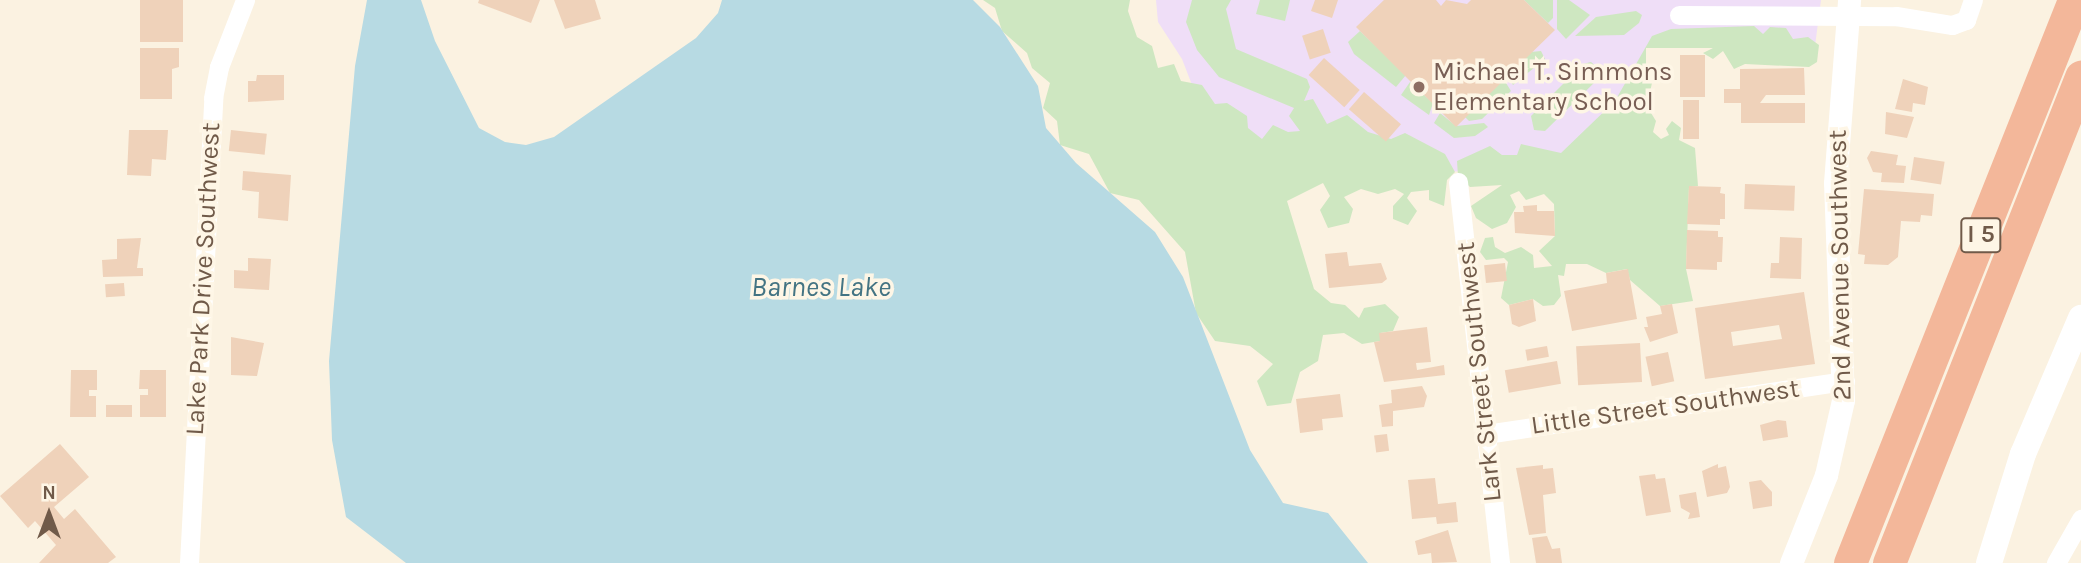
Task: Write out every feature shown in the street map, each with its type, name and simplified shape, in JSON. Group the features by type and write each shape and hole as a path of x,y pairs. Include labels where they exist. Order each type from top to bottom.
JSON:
{"highway":[{"name":"I 5","path":"1850,563 2074,0"},
{"name":"I 5","path":"1889,563 2081,77"},
{"path":"1838,563 1887,471"},
{"path":"1900,563 1920,484"}],"main road":[{"path":"1989,563 2023,454 2081,318"}],"street":[{"name":"Lake Park Drive Southwest","path":"189,563 212,98 222,57 245,0"},
{"path":"1679,15 1849,8 1952,25 1966,20 1973,0"},
{"name":"2nd Avenue Southwest","path":"1791,563 1833,455 1845,381 1835,183 1849,8"},
{"name":"Lark Street Southwest","path":"1458,182 1500,563"},
{"name":"Little Street Southwest","path":"1486,434 1845,381"},
{"path":"2056,563 2081,519"}],"shaded area":[{"name":"Michael T. Simmons Elementary School","path":"1156,0 1821,0 1815,46 1646,48 1645,171 1263,172 1204,116 1182,59 1158,22"}],"green space":[{"path":"983,0 1130,0 1128,11 1137,37 1152,46 1158,68 1174,64 1181,81 1202,85 1215,104 1227,103 1247,116 1248,128 1262,139 1273,125 1288,132 1300,131 1289,116 1294,108 1219,77 1197,50 1186,22 1192,0 1231,0 1226,9 1236,49 1307,79 1310,87 1304,101 1313,99 1327,124 1347,115 1368,132 1391,139 1405,133 1445,154 1455,172 1447,180 1444,206 1429,200 1429,190 1411,192 1407,198 1417,211 1408,225 1393,219 1393,206 1404,194 1395,189 1378,194 1361,189 1344,197 1353,209 1349,223 1328,228 1320,210 1330,196 1323,183 1287,201 1314,289 1331,303 1345,305 1359,318 1364,308 1385,304 1399,317 1393,331 1380,333 1380,341 1362,344 1344,333 1323,335 1318,361 1300,372 1291,403 1267,406 1257,381 1273,364 1250,346 1215,341 1196,313 1185,252 1139,200 1110,193 1089,154 1060,145 1057,121 1043,108 1050,83 1032,68 1027,53 1002,31 995,8"},
{"path":"1260,0 1290,0 1285,21 1256,14"},
{"path":"1524,0 1553,0 1553,18 1548,23"},
{"path":"1557,0 1569,0 1590,15 1566,39 1557,29"},
{"path":"1636,11 1642,15 1639,23 1624,35 1575,36 1596,17"},
{"path":"1754,26 1763,34 1770,27 1786,28 1793,39 1808,37 1819,45 1817,62 1809,67 1745,64 1734,69 1723,51 1713,59 1703,53 1713,48 1646,48 1646,78 1652,83 1649,96 1654,102 1651,113 1656,121 1653,132 1661,139 1669,135 1666,129 1672,121 1681,128 1679,140 1695,148 1698,186 1689,187 1686,269 1693,301 1660,306 1630,280 1627,269 1606,273 1587,264 1566,264 1564,276 1558,275 1561,296 1554,305 1543,306 1533,299 1509,305 1501,298 1508,262 1504,258 1486,260 1480,252 1485,238 1493,237 1495,247 1505,253 1521,247 1533,255 1534,268 1552,266 1539,251 1555,236 1554,204 1544,194 1526,200 1519,191 1510,195 1516,207 1507,223 1492,229 1476,218 1471,206 1502,185 1470,187 1458,176 1457,161 1490,146 1502,155 1517,155 1521,144 1561,153 1615,101 1652,36 1671,29"},
{"path":"1360,31 1406,75 1396,87 1354,54 1348,42"},
{"path":"1541,51 1545,59 1513,85 1507,76 1531,52"},
{"path":"1591,62 1600,70 1598,79 1545,131 1534,130 1531,116 1583,64"},
{"path":"1410,82 1433,103 1429,115 1401,95"},
{"path":"1500,83 1506,83 1511,91 1482,119 1469,121 1465,117"},
{"path":"1440,113 1456,126 1484,123 1488,127 1475,136 1454,138 1434,123"}],"water":[{"name":"Barnes Lake","path":"367,0 421,0 435,41 479,128 505,142 526,145 554,137 696,38 718,13 722,0 973,0 1000,27 1038,86 1046,128 1076,163 1155,232 1183,277 1250,450 1283,503 1328,513 1368,563 406,563 346,517 332,440 329,361 355,66"}],"building":[{"path":"140,0 183,0 183,42 140,42"},
{"path":"479,0 540,0 531,23 478,3"},
{"path":"554,0 595,0 601,19 565,29"},
{"path":"1315,0 1338,0 1332,18 1311,11"},
{"path":"1384,0 1436,0 1441,6 1446,0 1467,4 1471,0 1524,0 1555,30 1456,127 1356,27"},
{"path":"1323,29 1331,53 1310,60 1302,36"},
{"path":"140,48 179,48 179,67 172,69 172,99 140,99"},
{"path":"1680,55 1705,55 1705,97 1680,97"},
{"path":"1324,58 1360,90 1344,107 1309,75"},
{"path":"1804,68 1805,95 1766,95 1760,103 1805,103 1805,123 1741,123 1741,103 1724,103 1724,89 1740,89 1740,69"},
{"path":"257,75 284,75 284,100 248,102 248,81 256,81"},
{"path":"1903,79 1928,87 1925,105 1913,103 1912,112 1895,109"},
{"path":"1364,92 1401,124 1386,142 1349,109"},
{"path":"1683,100 1699,100 1699,139 1683,139"},
{"path":"1886,112 1914,117 1907,138 1885,134"},
{"path":"129,130 168,130 166,160 152,159 151,176 127,175"},
{"path":"231,130 267,134 265,155 229,151"},
{"path":"1871,151 1898,155 1896,165 1906,166 1904,183 1881,182 1882,173 1873,172 1867,158"},
{"path":"1914,157 1945,162 1941,185 1910,180"},
{"path":"243,171 291,175 288,221 258,218 259,192 242,190"},
{"path":"1745,184 1795,186 1794,211 1744,209"},
{"path":"1689,186 1721,187 1720,193 1725,194 1725,219 1720,219 1720,225 1687,224"},
{"path":"1864,189 1934,194 1932,216 1921,215 1920,222 1901,221 1898,257 1888,265 1864,264 1865,255 1858,254"},
{"path":"1537,205 1537,211 1554,211 1555,236 1515,233 1514,212 1524,212 1523,206"},
{"path":"1687,230 1718,231 1718,237 1723,237 1722,262 1717,262 1717,270 1686,269"},
{"path":"1780,237 1802,238 1801,279 1770,278 1771,263 1779,263"},
{"path":"141,238 137,268 143,268 143,276 103,277 102,260 117,259 117,239"},
{"path":"1347,252 1349,266 1381,263 1387,279 1382,283 1329,288 1325,254"},
{"path":"248,258 271,259 269,290 234,288 234,270 248,271"},
{"path":"1505,263 1507,281 1486,283 1484,265"},
{"path":"1628,269 1637,319 1572,331 1564,291 1607,283 1606,273"},
{"path":"124,283 125,296 106,297 105,284"},
{"path":"1804,292 1815,364 1705,379 1695,308","holes":["1779,325 1782,339 1733,346 1731,332"]},
{"path":"1533,299 1536,321 1519,327 1512,324 1509,305"},
{"path":"1672,304 1678,333 1650,342 1644,327 1648,327 1646,317 1662,314 1660,306"},
{"path":"1427,327 1431,362 1416,363 1417,370 1444,365 1445,375 1384,382 1374,342 1380,341 1379,333"},
{"path":"231,337 264,343 257,376 231,375"},
{"path":"1640,343 1642,382 1578,385 1576,346"},
{"path":"1547,346 1549,357 1527,361 1525,350"},
{"path":"1668,352 1674,381 1652,386 1646,357"},
{"path":"1557,361 1561,384 1509,393 1505,370"},
{"path":"71,370 97,370 97,390 89,390 89,396 96,396 96,417 70,417"},
{"path":"140,370 166,370 166,417 140,417 140,395 148,395 148,389 139,389"},
{"path":"1422,386 1427,396 1424,407 1393,411 1393,426 1382,427 1379,405 1392,403 1391,390"},
{"path":"1340,394 1343,417 1322,419 1323,430 1300,433 1296,399"},
{"path":"106,405 132,405 132,417 106,417"},
{"path":"1778,420 1786,421 1788,437 1763,441 1760,425"},
{"path":"1387,434 1389,451 1376,452 1374,436"},
{"path":"60,444 89,477 54,507 64,519 75,509 116,557 108,563 39,563 56,545 35,521 28,528 0,496"},
{"path":"1718,464 1718,468 1726,466 1730,487 1727,493 1707,497 1702,471"},
{"path":"1543,465 1543,469 1553,468 1556,493 1543,495 1546,533 1529,535 1516,468"},
{"path":"1655,474 1656,479 1665,478 1671,512 1646,516 1639,476"},
{"path":"1435,478 1438,504 1456,502 1458,522 1437,524 1436,517 1412,519 1408,480"},
{"path":"1761,480 1772,492 1772,506 1753,509 1749,482"},
{"path":"1696,492 1700,517 1688,519 1690,513 1681,508 1679,495"},
{"path":"1448,530 1457,562 1432,563 1431,553 1418,555 1415,541"},
{"path":"1547,536 1552,549 1560,548 1562,563 1536,563 1532,538"}],"place":[{"name":"Michael T. Simmons Elementary School","path":"1419,87"}]}
